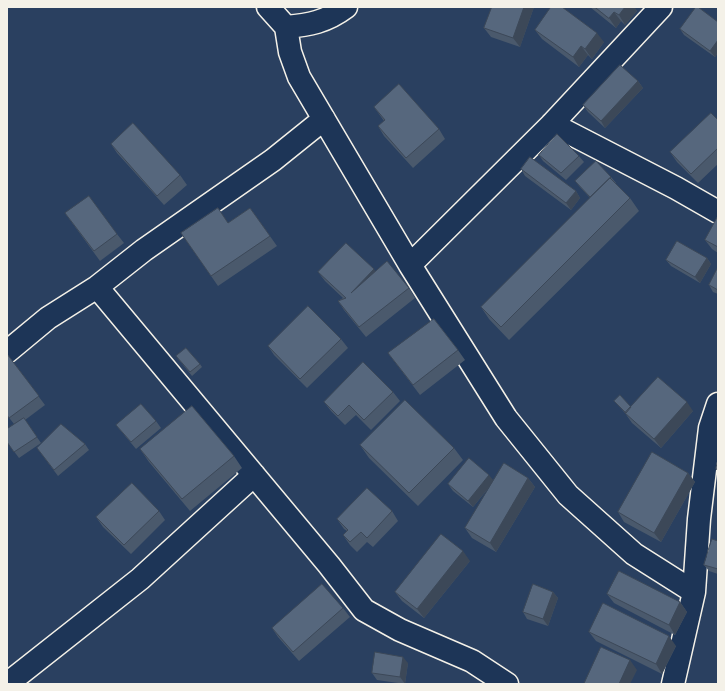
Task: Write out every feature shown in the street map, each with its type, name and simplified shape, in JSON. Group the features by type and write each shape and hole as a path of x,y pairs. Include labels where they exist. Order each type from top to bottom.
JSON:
{"street":[{"path":"268,7 286,27 290,52 299,77 410,265 506,418 568,495 634,554 694,592"},
{"path":"286,27 307,25 323,20 346,7"},
{"path":"410,265 552,124 661,7"},
{"path":"7,352 48,318 97,287 144,250 273,160 324,119"},
{"path":"552,124 718,212"},
{"path":"97,287 329,565 364,610 400,630 472,661 507,684"},
{"path":"673,684 694,592 699,519 710,428 718,404"},
{"path":"7,684 140,579 254,475"}],"building":[{"path":"492,7 524,7 513,38 484,28"},
{"path":"551,7 562,7 597,33 585,49 581,46 573,57 535,30"},
{"path":"595,7 625,7 619,15 614,12 609,18"},
{"path":"696,7 718,22 718,40 710,51 680,29"},
{"path":"620,65 638,81 601,121 583,105"},
{"path":"399,84 439,129 406,158 378,126 385,120 374,107"},
{"path":"711,113 718,120 718,148 691,174 670,152"},
{"path":"133,123 180,175 157,196 111,144"},
{"path":"557,134 579,156 561,173 539,155"},
{"path":"530,157 576,191 566,203 521,169"},
{"path":"596,161 611,177 590,197 575,181"},
{"path":"610,178 630,198 501,327 481,307"},
{"path":"89,196 117,234 94,251 65,213"},
{"path":"218,208 228,223 250,208 270,236 211,276 181,233"},
{"path":"718,216 718,247 705,240"},
{"path":"677,241 707,258 695,277 666,260"},
{"path":"346,243 374,269 351,293 387,261 409,288 359,327 338,301 346,298 318,272"},
{"path":"718,267 718,290 709,285"},
{"path":"308,306 341,339 300,379 268,346"},
{"path":"434,319 458,350 413,385 388,353"},
{"path":"186,348 200,364 190,372 176,356"},
{"path":"7,354 39,396 9,418 7,415"},
{"path":"363,362 393,392 364,420 349,405 338,416 324,402"},
{"path":"658,377 687,402 654,439 625,413"},
{"path":"620,395 631,407 626,413 614,401"},
{"path":"405,400 454,448 409,493 360,445"},
{"path":"141,404 156,421 131,442 116,425"},
{"path":"192,406 234,456 182,499 140,449"},
{"path":"24,418 37,437 14,452 7,442 7,429"},
{"path":"61,424 85,444 54,470 37,448"},
{"path":"652,452 688,473 654,533 618,512"},
{"path":"469,458 489,475 468,501 448,484"},
{"path":"504,463 528,478 490,543 465,528"},
{"path":"132,483 159,511 124,545 96,517"},
{"path":"367,488 392,511 367,538 361,532 350,542 343,535 348,530 337,519"},
{"path":"441,534 463,551 417,609 395,592"},
{"path":"712,539 718,541 718,569 704,565"},
{"path":"619,571 680,602 669,625 607,594"},
{"path":"322,584 343,608 293,652 272,628"},
{"path":"533,584 553,592 543,619 523,612"},
{"path":"603,603 669,636 656,664 589,632"},
{"path":"601,647 630,660 619,684 584,684"},
{"path":"375,652 403,657 400,677 372,673"}]}
